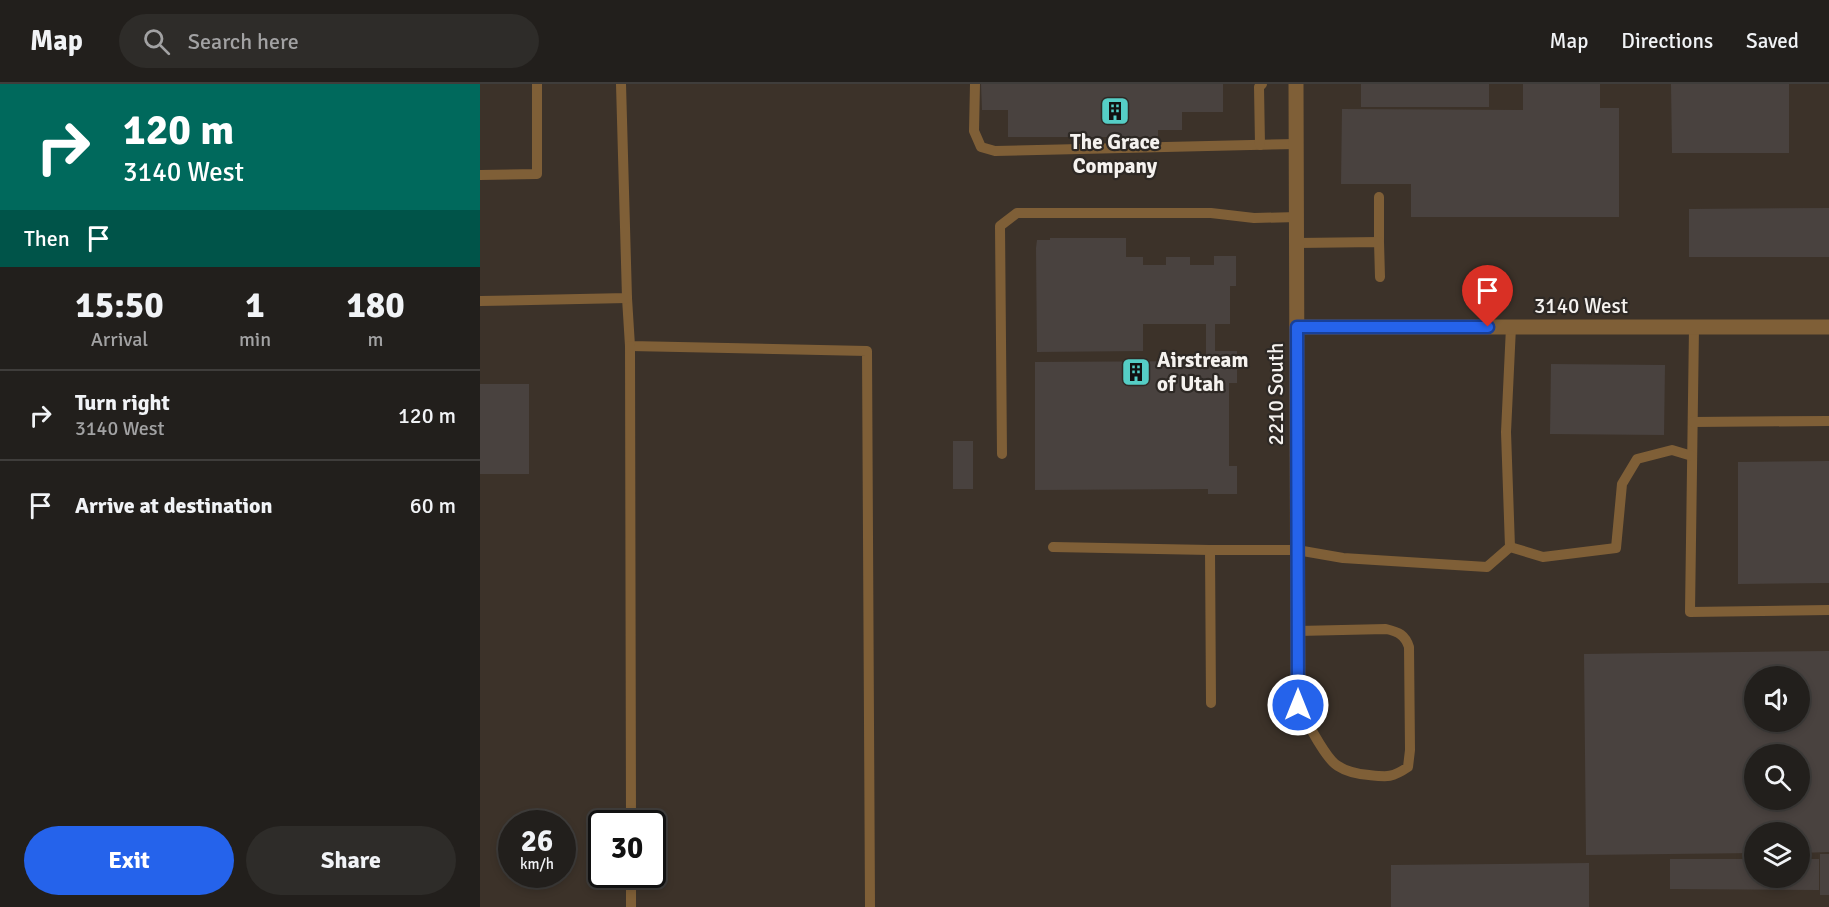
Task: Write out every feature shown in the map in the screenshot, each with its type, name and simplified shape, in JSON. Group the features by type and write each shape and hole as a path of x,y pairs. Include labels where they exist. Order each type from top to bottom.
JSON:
{"street":[{"name":"2210 South","path":"1296,84 1298,705"},
{"name":"3140 West","path":"1297,327 1829,327"}],"lane":[{"path":"480,175 537,174 537,84"},
{"path":"621,84 630,346 631,810"},
{"path":"975,84 974,131 981,147 995,151 1296,144"},
{"path":"1260,145 1259,87 1262,84"},
{"path":"1378,197 1380,277"},
{"path":"1002,454 1000,226 1017,213 1211,213 1254,218 1297,218"},
{"path":"1297,243 1379,242"},
{"path":"480,301 627,298"},
{"path":"1510,547 1506,432 1511,327"},
{"path":"1694,327 1690,612 1829,610"},
{"path":"630,346 867,351 870,907"},
{"path":"1693,422 1829,421"},
{"path":"1510,547 1543,557 1616,548 1622,484 1637,459 1672,450 1692,456"},
{"path":"1053,547 1297,550 1343,558 1487,567 1510,547"},
{"path":"1210,550 1211,703"},
{"path":"1298,631 1386,629 1399,632 1406,638 1409,647 1410,750 1408,767 1397,775 1389,777 1351,772 1335,765 1298,705"},
{"path":"631,888 631,907"}],"shaded area":[{"path":"480,84 1829,84 1829,907 480,907"}],"building":[{"name":"The Grace Company","path":"981,84 1223,84 1223,112 1182,112 1182,130 1158,130 1158,137 1008,137 1008,110 982,110"},
{"path":"1361,84 1489,84 1489,107 1361,107"},
{"path":"1523,84 1600,84 1600,108 1619,108 1619,217 1411,217 1411,184 1341,184 1342,109 1523,110"},
{"path":"1671,84 1789,84 1789,153 1672,153"},
{"path":"1829,208 1829,257 1689,257 1689,209"},
{"name":"Airstream of Utah","path":"1050,238 1126,238 1126,257 1143,257 1143,265 1166,265 1166,257 1190,257 1190,265 1214,265 1214,256 1236,256 1236,286 1230,286 1230,324 1215,324 1215,351 1237,351 1237,383 1229,383 1229,466 1237,466 1237,494 1208,494 1208,489 1035,490 1035,362 1206,361 1206,324 1143,324 1143,351 1037,352 1036,248 1037,240 1050,240"},
{"path":"1551,364 1665,365 1664,435 1550,434"},
{"path":"480,384 529,384 529,474 480,474"},
{"path":"953,441 973,441 973,489 953,489"},
{"path":"1829,461 1829,583 1738,584 1738,462"},
{"path":"1829,651 1829,852 1810,853 1810,822 1744,822 1744,853 1586,855 1584,654"},
{"path":"1820,854 1829,854 1829,895 1820,895"},
{"path":"1670,859 1744,859 1744,888 1810,888 1810,859 1819,859 1819,890 1670,889"},
{"path":"1589,863 1589,907 1391,907 1391,865"}],"place":[{"name":"The Grace Company","path":"1115,111"},
{"name":"Airstream of Utah","path":"1136,372"}],"route":[{"path":"1298,705 1297,327 1488,327"}]}
